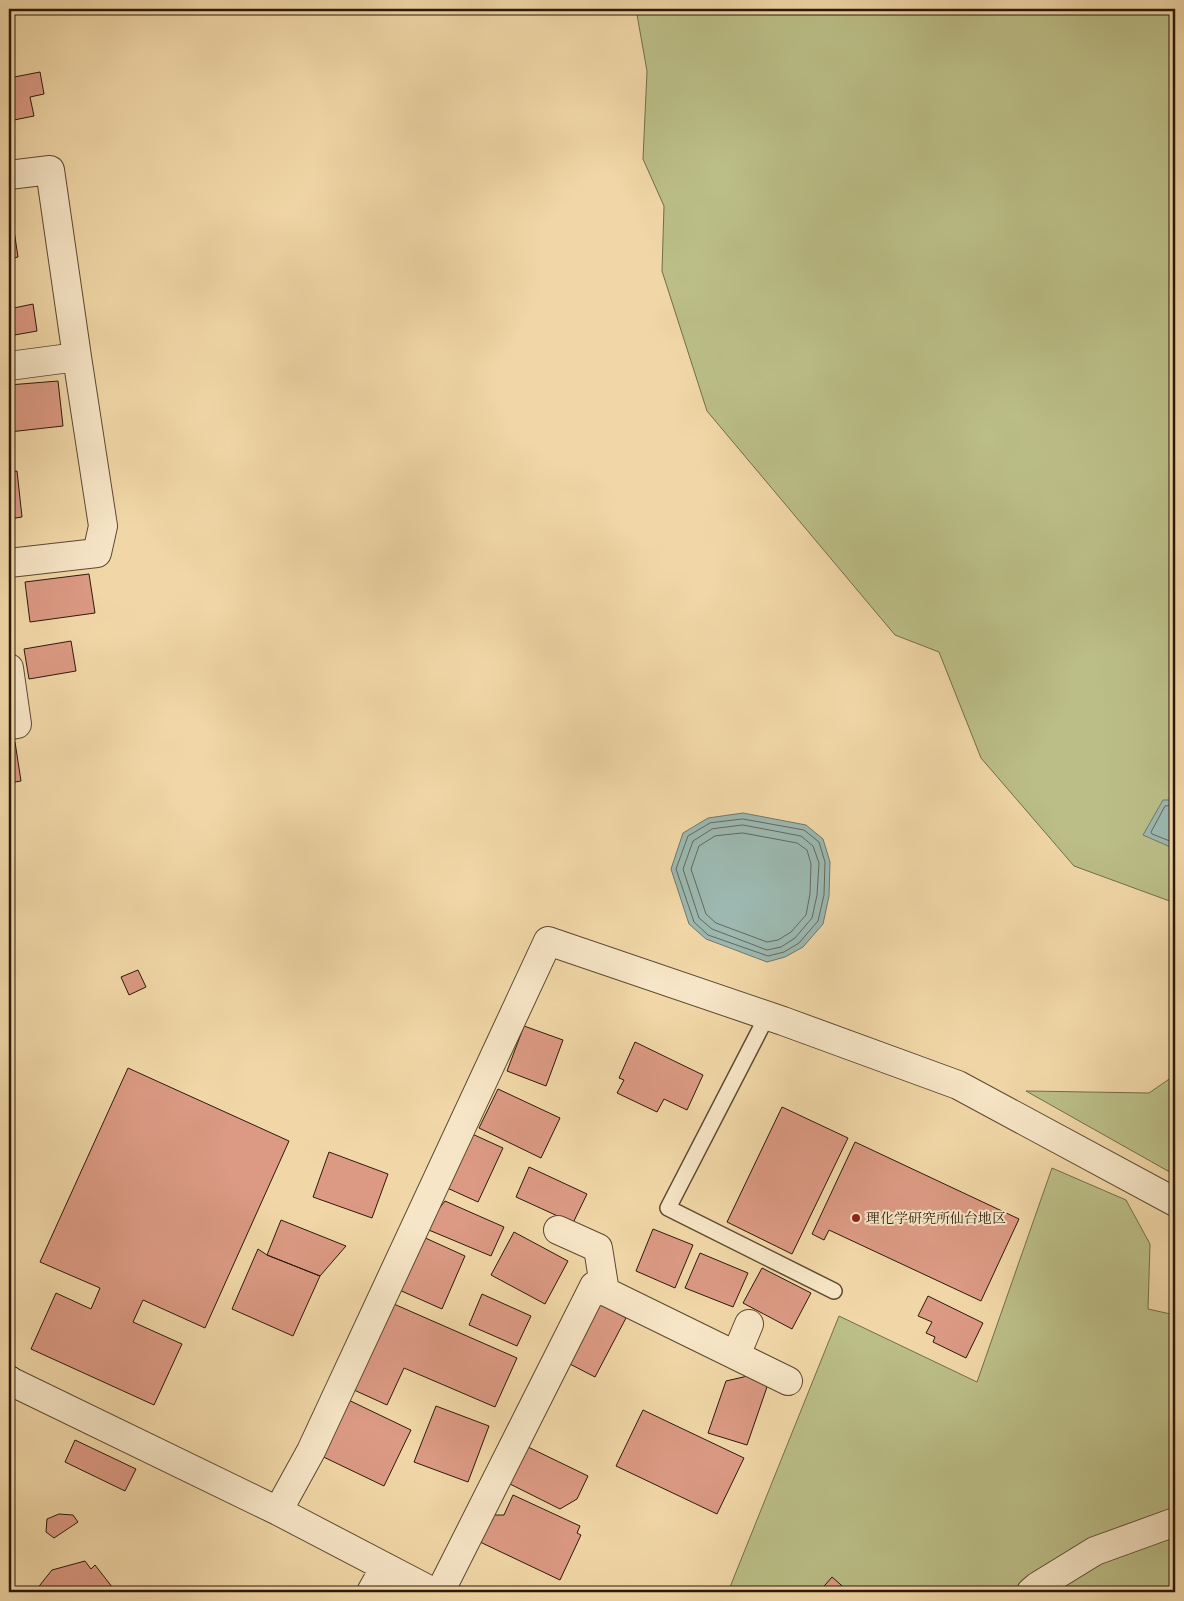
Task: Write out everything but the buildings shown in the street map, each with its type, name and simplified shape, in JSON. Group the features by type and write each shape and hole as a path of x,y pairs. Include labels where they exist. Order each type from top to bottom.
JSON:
{"street":[{"path":"9,175 50,170 104,526 97,553 9,563"},
{"path":"9,366 77,357"},
{"path":"9,668 17,724 9,725"},
{"path":"278,1511 311,1451 548,941 767,1016 958,1085 1175,1202"},
{"path":"558,1230 598,1248 605,1292"},
{"path":"440,1592 594,1286 788,1381"},
{"path":"736,1355 749,1324"},
{"path":"9,1380 278,1511 433,1592"},
{"path":"1031,1592 1095,1551 1175,1522"},
{"path":"371,1592 385,1567"}],"lane":[{"path":"767,1016 668,1208 834,1291"}],"green space":[{"path":"636,9 1175,9 1175,903 1074,866 981,758 939,652 895,635 707,411 662,271 664,206 643,159 647,71"},
{"path":"1175,1075 1175,1175 1026,1091 1149,1093"},
{"path":"1052,1168 1126,1200 1150,1244 1148,1309 1175,1315 1175,1592 728,1592 839,1316 977,1382"}],"water":[{"path":"1163,800 1175,800 1175,849 1143,835"},
{"path":"743,813 806,825 823,839 830,862 829,896 823,924 803,947 785,957 767,962 706,939 689,924 671,869 683,833 708,818"}],"place":[{"name":"理化学研究所仙台地区","path":"856,1218"}]}
